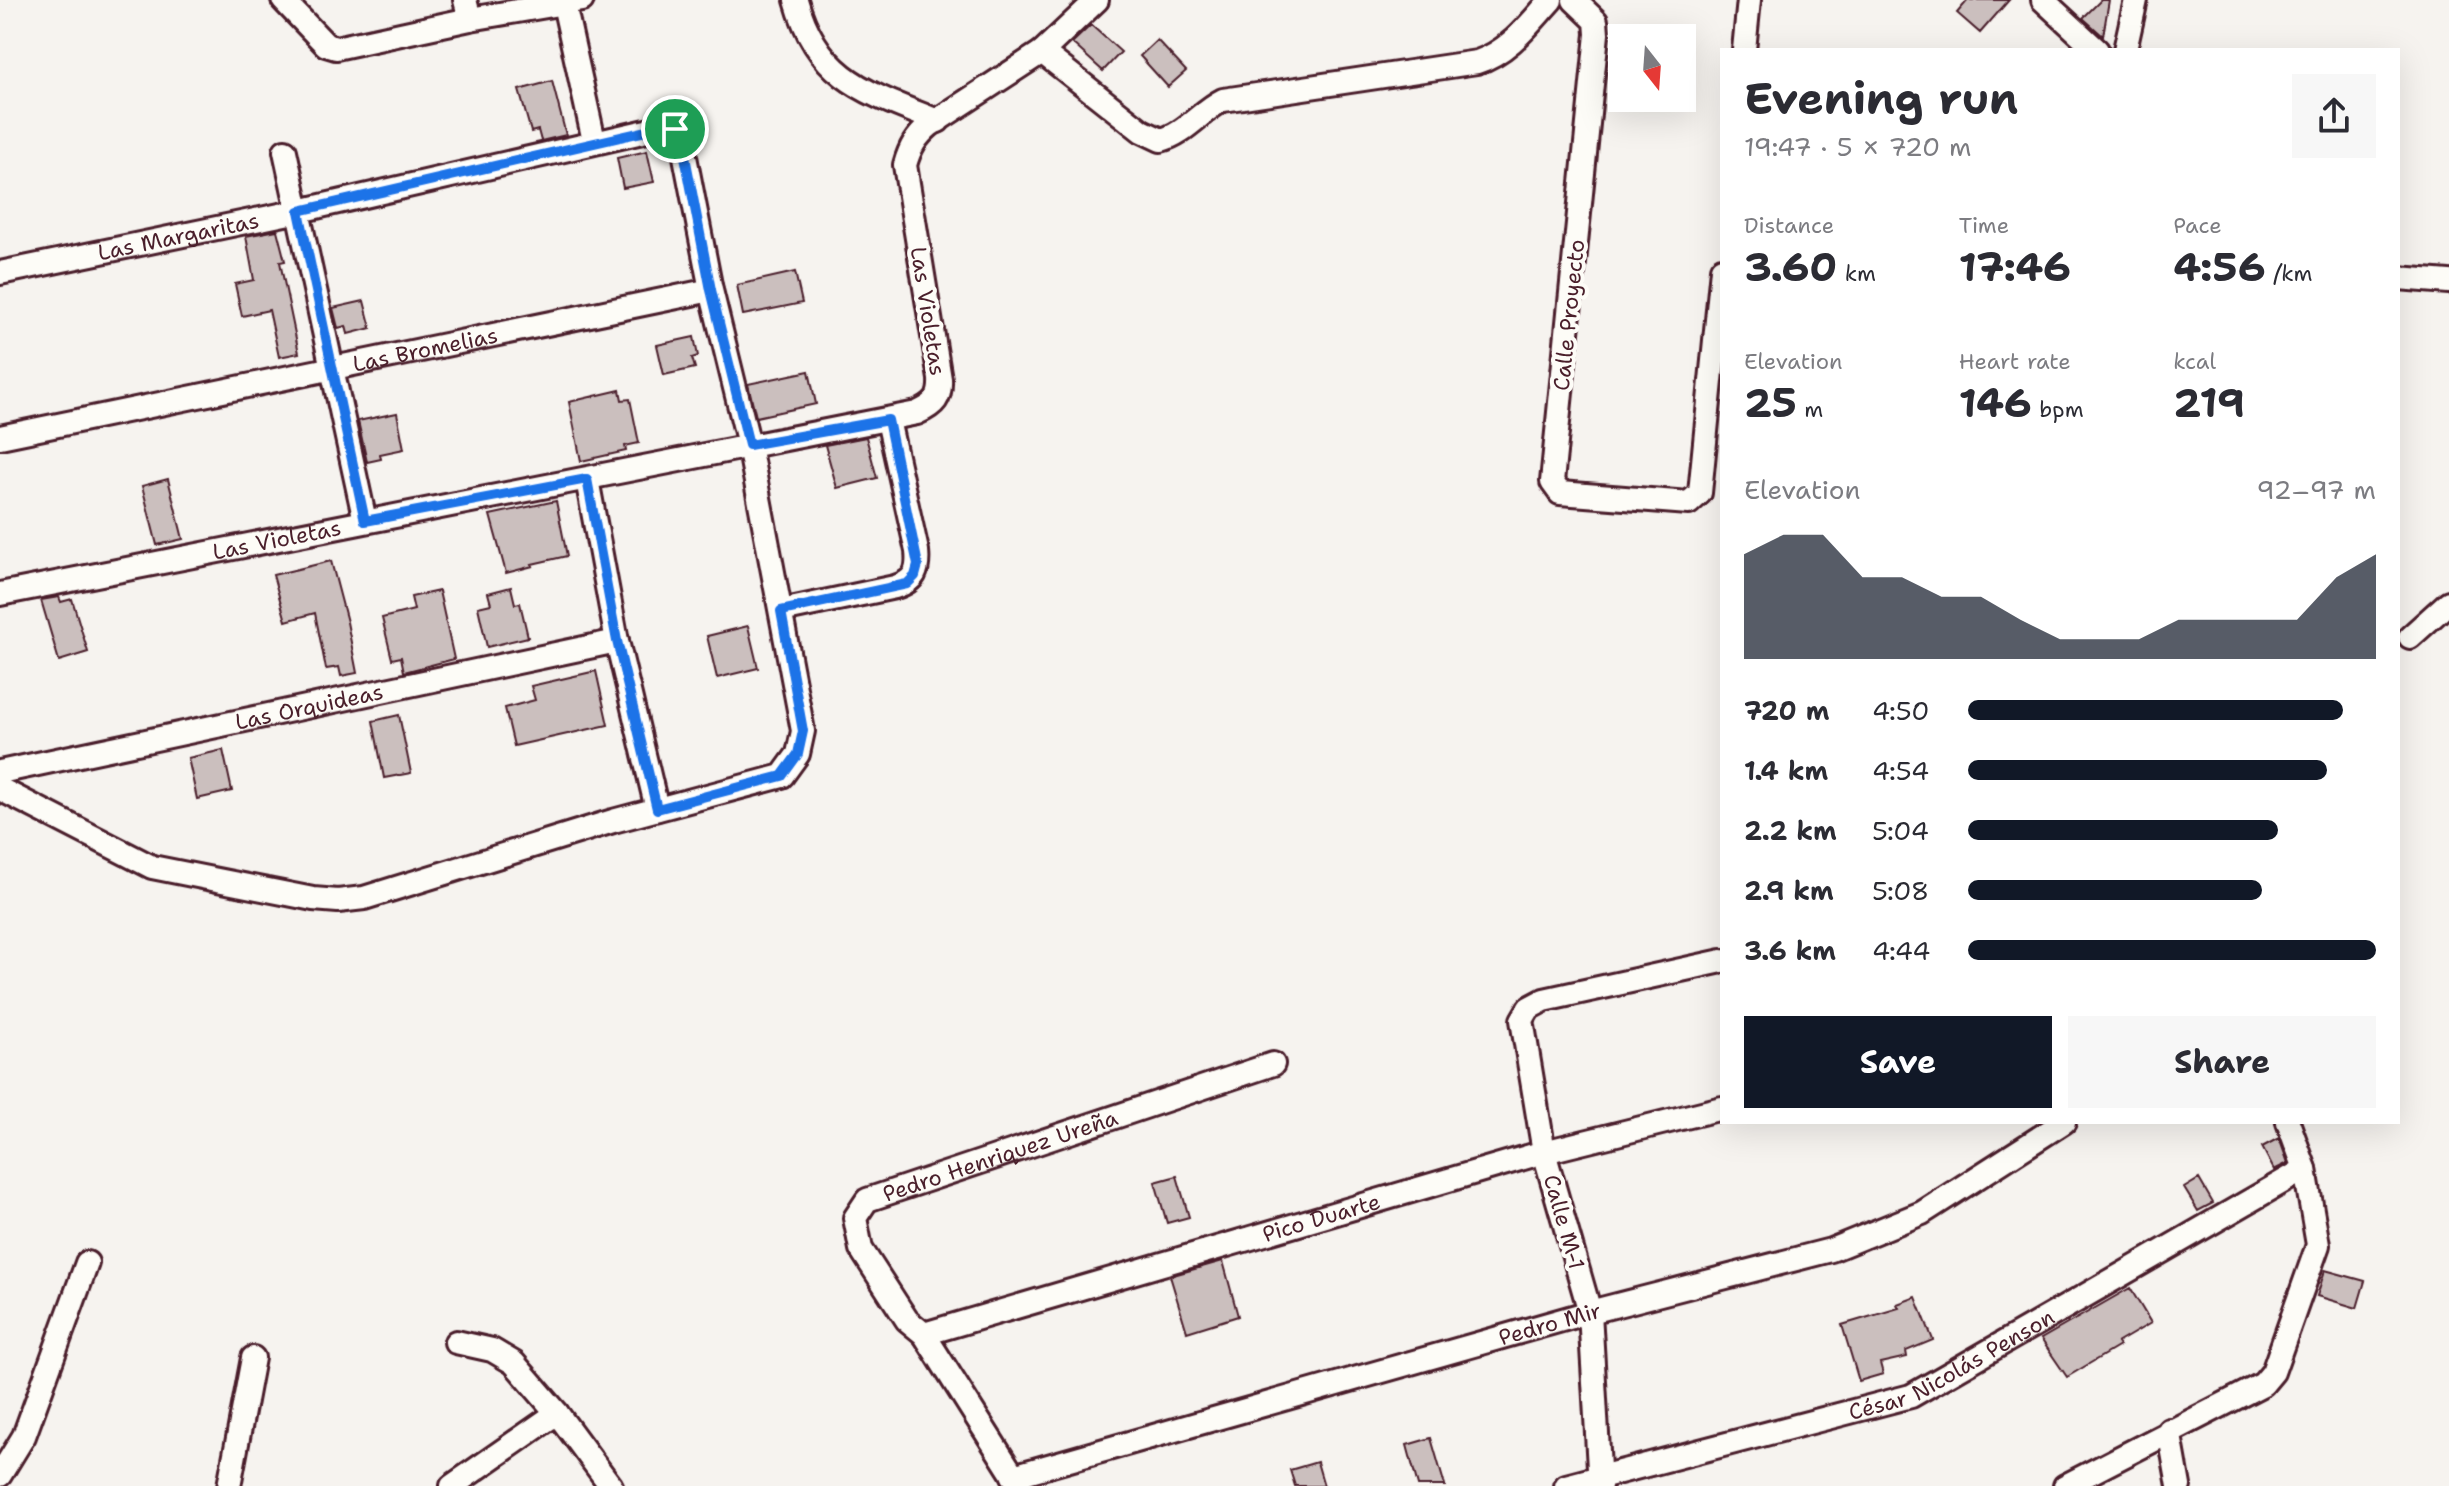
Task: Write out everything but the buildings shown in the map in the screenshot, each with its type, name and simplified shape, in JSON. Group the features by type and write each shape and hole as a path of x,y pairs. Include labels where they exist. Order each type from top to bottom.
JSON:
{"street":[{"path":"283,0 326,45 336,48 467,10 573,2 594,141"},
{"path":"796,0 803,25 816,48 842,75 865,92 938,121"},
{"name":"Las Violetas","path":"0,594 888,420 932,406 940,394 940,379 905,165 915,138 1042,52 1097,0"},
{"path":"1042,52 1142,131 1161,140 1179,132 1205,110 1223,100 1477,62 1501,51 1551,0"},
{"name":"Calle Proyecto","path":"1574,0 1596,21 1597,34 1552,482 1560,493 1689,503 1696,500 1700,493 1720,289"},
{"path":"1744,48 1749,0"},
{"path":"2043,0 2095,48"},
{"path":"2125,48 2136,0"},
{"name":"Las Margaritas","path":"0,273 299,211 664,127 675,129 681,136 711,290"},
{"path":"285,151 365,521"},
{"path":"2400,278 2449,282"},
{"path":"0,789 152,867 313,899 338,901 364,898 657,809 782,776 798,754 803,731 749,445 711,290"},
{"name":"Las Bromelias","path":"0,437 711,290"},
{"path":"781,611 907,584 915,576 917,551 888,420"},
{"path":"587,479 617,641 657,809"},
{"path":"2410,637 2449,602"},
{"name":"Las Orquideas","path":"0,772 617,641"},
{"name":"Calle M-1","path":"1600,1482 1590,1312 1544,1152 1522,1020 1529,1008 1544,1000 1720,961"},
{"name":"Pedro Henriquez Ureña","path":"1017,1481 924,1334 907,1320 861,1249 855,1218 867,1200 1273,1064"},
{"name":"Pico Duarte","path":"924,1334 1544,1152 1720,1108"},
{"name":"Pedro Mir","path":"1017,1481 1590,1312 1844,1245 1922,1213 2061,1124"},
{"path":"2065,1486 2263,1384 2273,1372 2318,1245 2305,1169 2289,1124"},
{"name":"César Nicolás Penson","path":"1566,1486 1600,1482 1911,1396 2305,1169"},
{"path":"0,1475 24,1436 87,1263"},
{"path":"456,1342 504,1355 514,1363 557,1413 611,1486"},
{"path":"229,1486 253,1358"},
{"path":"452,1486 557,1413"},
{"path":"2169,1430 2179,1486"}],"route":[{"path":"664,127 675,129 681,136 711,290 749,445 888,420 918,565 915,576 907,584 781,611 803,731 798,754 782,776 657,809 617,641 587,479 365,521 299,211 594,141 664,127"}]}
